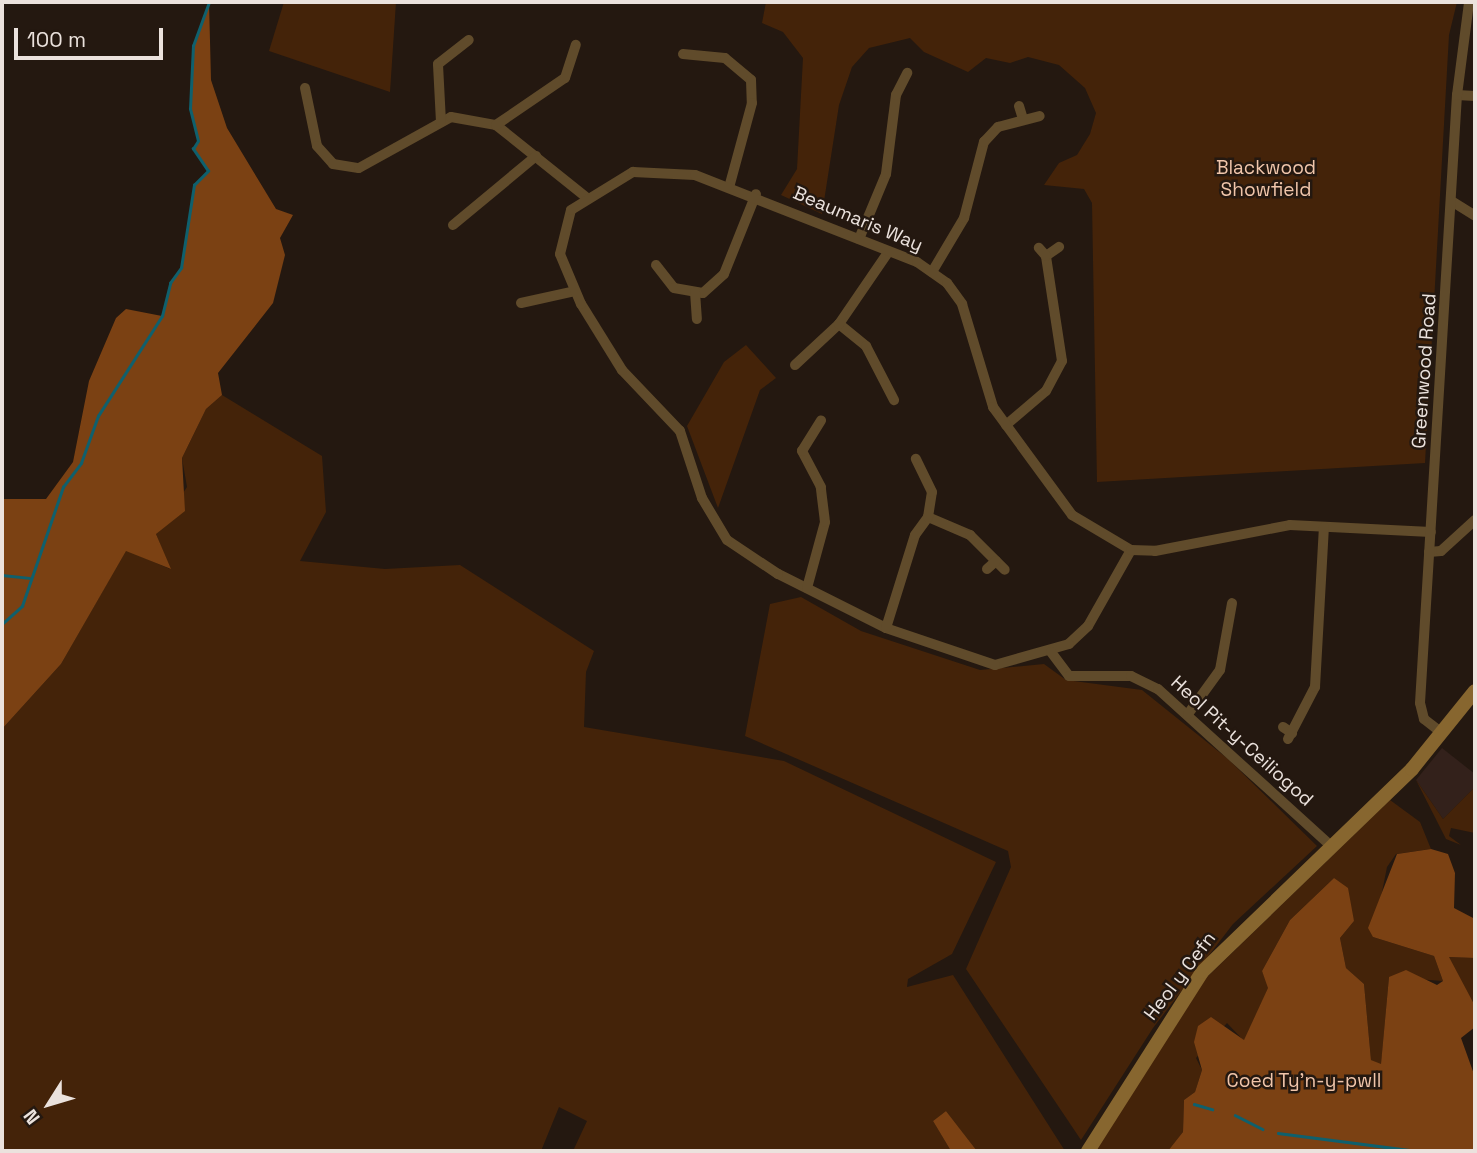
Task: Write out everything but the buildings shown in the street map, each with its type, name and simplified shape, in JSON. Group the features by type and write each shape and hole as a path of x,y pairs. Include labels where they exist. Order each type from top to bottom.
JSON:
{"street":[{"name":"Greenwood Road","path":"1442,733 1420,713 1453,202 1457,95 1469,2"},
{"path":"441,122 438,64 469,40"},
{"path":"496,125 565,78 576,45"},
{"path":"683,54 696,62 735,62 751,80 752,103 730,184"},
{"path":"859,239 886,174 896,95 907,73"},
{"path":"305,88 317,146 333,164 359,168 451,117 496,125 586,197"},
{"path":"1457,95 1475,96"},
{"path":"1019,106 1023,119"},
{"path":"932,272 964,218 984,142 998,127 1040,116"},
{"path":"453,225 536,156"},
{"name":"Beaumaris Way","path":"807,588 778,574 727,540 702,498 680,430 622,370 575,291 560,254 571,210 586,197 633,172 659,170 730,184 932,272 962,304 993,407 1072,515 1131,550"},
{"path":"656,265 674,288 703,293 724,274 756,194"},
{"path":"1453,202 1475,216"},
{"path":"1006,425 1046,391 1062,361 1043,252 1059,247"},
{"path":"795,365 839,324 889,251"},
{"path":"521,303 575,291"},
{"path":"695,292 697,319"},
{"path":"839,324 866,346 894,400"},
{"path":"821,420 802,451 821,487 825,522 807,588 886,628 995,665 1051,652 1088,625 1131,550 1155,551 1283,526 1431,532"},
{"path":"886,628 915,535 928,517 932,492 916,459"},
{"path":"928,517 958,528 1005,570"},
{"path":"1429,552 1441,551 1475,520"},
{"path":"1288,733 1315,687 1324,527"},
{"path":"987,569 996,561"},
{"path":"1188,714 1220,670 1232,603"},
{"name":"Heol Pit-y-Ceiliogod","path":"1051,652 1069,676 1145,681 1188,714 1331,846"},
{"name":"Heol y Cefn","path":"1088,1151 1202,972 1442,733 1475,691"}],"shaded area":[{"path":"1442,748 1475,774 1475,787 1443,819 1416,780"}],"green space":[{"path":"209,2 211,80 227,128 276,209 293,215 280,238 285,255 273,303 218,373 222,395 206,409 182,458 185,511 156,534 171,569 126,551 61,664 2,729 2,499 46,499 73,462 89,381 116,318 126,309 162,316 170,283 181,268 194,185 208,171 193,149 198,141 190,109 193,46"},
{"path":"284,2 396,2 390,92 269,51"},
{"name":"Blackwood Showfield","path":"766,2 1457,2 1449,35 1425,463 1097,482 1092,203 1084,189 1044,185 1059,163 1077,155 1090,134 1096,113 1085,88 1059,65 1028,57 1010,63 986,58 968,72 924,52 910,38 869,48 852,67 839,105 822,214 781,195 797,169 803,58 783,32 762,23"},
{"path":"746,345 776,378 760,390 718,508 687,426 724,362"},
{"path":"222,395 322,456 326,512 300,561 385,569 460,565 594,651 586,672 584,727 784,761 996,862 952,954 908,979 907,987 953,975 1065,1151 977,1151 946,1111 933,1121 951,1151 573,1151 587,1121 559,1107 541,1151 2,1151 2,729 61,664 126,550 170,569 156,534 187,487 182,458 206,409"},
{"path":"801,597 861,631 980,670 1044,664 1066,680 1142,690 1228,759 1317,846 1233,924 1153,1028 1081,1140 966,969 1011,867 1008,851 745,736 770,604"},
{"path":"1416,780 1443,819 1475,787 1475,833 1451,828 1449,836 1461,845 1446,839"},
{"path":"1390,800 1420,822 1431,849 1396,854 1387,867 1373,937 1434,956 1443,981 1389,977 1381,1065 1371,1060 1364,984 1346,968 1340,938 1354,921 1334,878 1290,920 1262,971 1269,987 1244,1041 1227,1023 1196,1058 1202,1070 1195,1092 1184,1100 1183,1132 1172,1150 1093,1151 1205,979"},
{"name":"Coed Ty'n-y-pwll","path":"1431,849 1448,854 1455,873 1454,908 1475,919 1475,958 1449,957 1475,1006 1475,1027 1461,1038 1475,1077 1475,1151 1168,1151 1183,1132 1184,1100 1195,1092 1202,1070 1194,1042 1198,1026 1211,1017 1244,1040 1268,988 1262,971 1290,920 1334,878 1348,888 1354,921 1340,938 1346,968 1364,984 1371,1060 1381,1064 1389,977 1406,970 1437,985 1443,981 1434,956 1373,937 1368,928 1397,854"},
{"path":"1448,957 1475,958 1475,1006 1467,997"},
{"path":"946,1111 977,1151 951,1151 933,1121"}],"waterway":[{"path":"2,624 22,606 63,487 81,463 98,416 162,316 170,283 181,268 194,185 208,171 193,149 198,141 190,109 193,46 209,2"},
{"path":"2,575 29,578"},
{"path":"1194,1104 1212,1109"},
{"path":"1235,1115 1263,1129"},
{"path":"1278,1133 1417,1151"}]}
